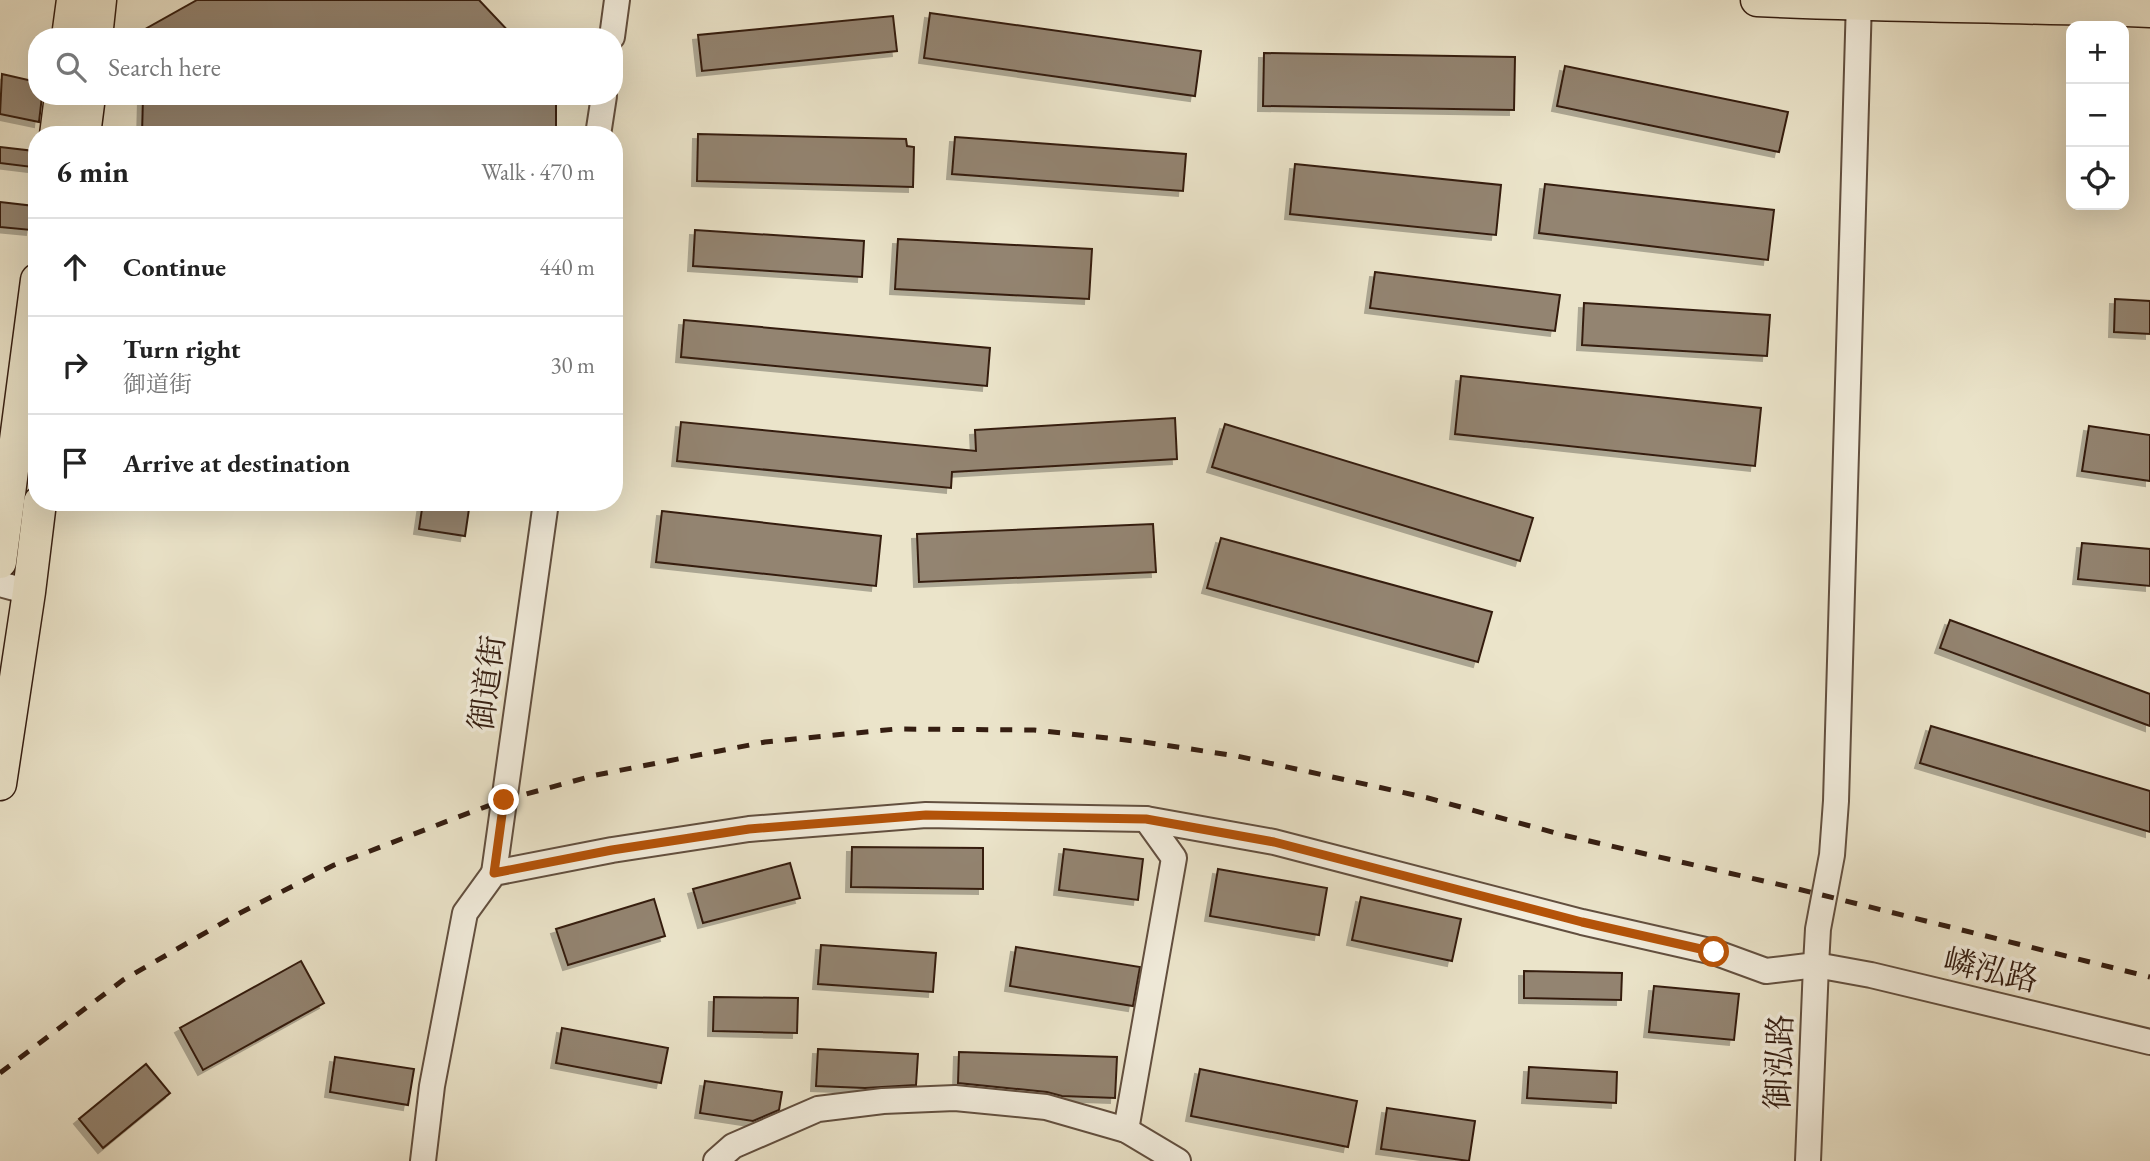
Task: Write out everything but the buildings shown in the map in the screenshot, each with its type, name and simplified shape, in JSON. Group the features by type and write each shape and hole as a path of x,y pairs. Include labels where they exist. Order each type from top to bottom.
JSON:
{"main road":[{"path":"69,28 73,0"},
{"path":"97,28 100,0"},
{"path":"1757,0 2150,11"},
{"path":"57,126 60,105"},
{"path":"85,126 88,105"},
{"path":"0,562 28,349"},
{"path":"0,784 15,588 37,511"}],"street":[{"path":"613,28 617,0"},
{"name":"御泓路","path":"1808,1161 1818,929 1832,855 1836,801 1859,3"},
{"path":"599,126 603,105"},
{"name":"御道街","path":"494,873 545,511"},
{"name":"嶙泓路","path":"494,873 612,850 749,829 926,815 1146,819 1274,842 1582,922 1714,952 1766,971 1816,965 1871,975 2150,1042"},
{"path":"1126,1130 1174,858 1146,819"},
{"path":"424,1161 432,1086 465,913 494,873"},
{"path":"716,1161 733,1146 818,1109 883,1101 955,1098 1046,1107 1126,1130 1178,1161"}],"railway":[{"path":"0,1073 123,980 238,914 334,865 458,817 504,800 596,775 765,742 896,729 1034,730 1237,756 1428,798 1563,835 1790,887 2150,977"}],"route":[{"path":"504,800 494,873 612,850 749,829 926,815 1146,819 1274,842 1432,885 1714,952"}]}
